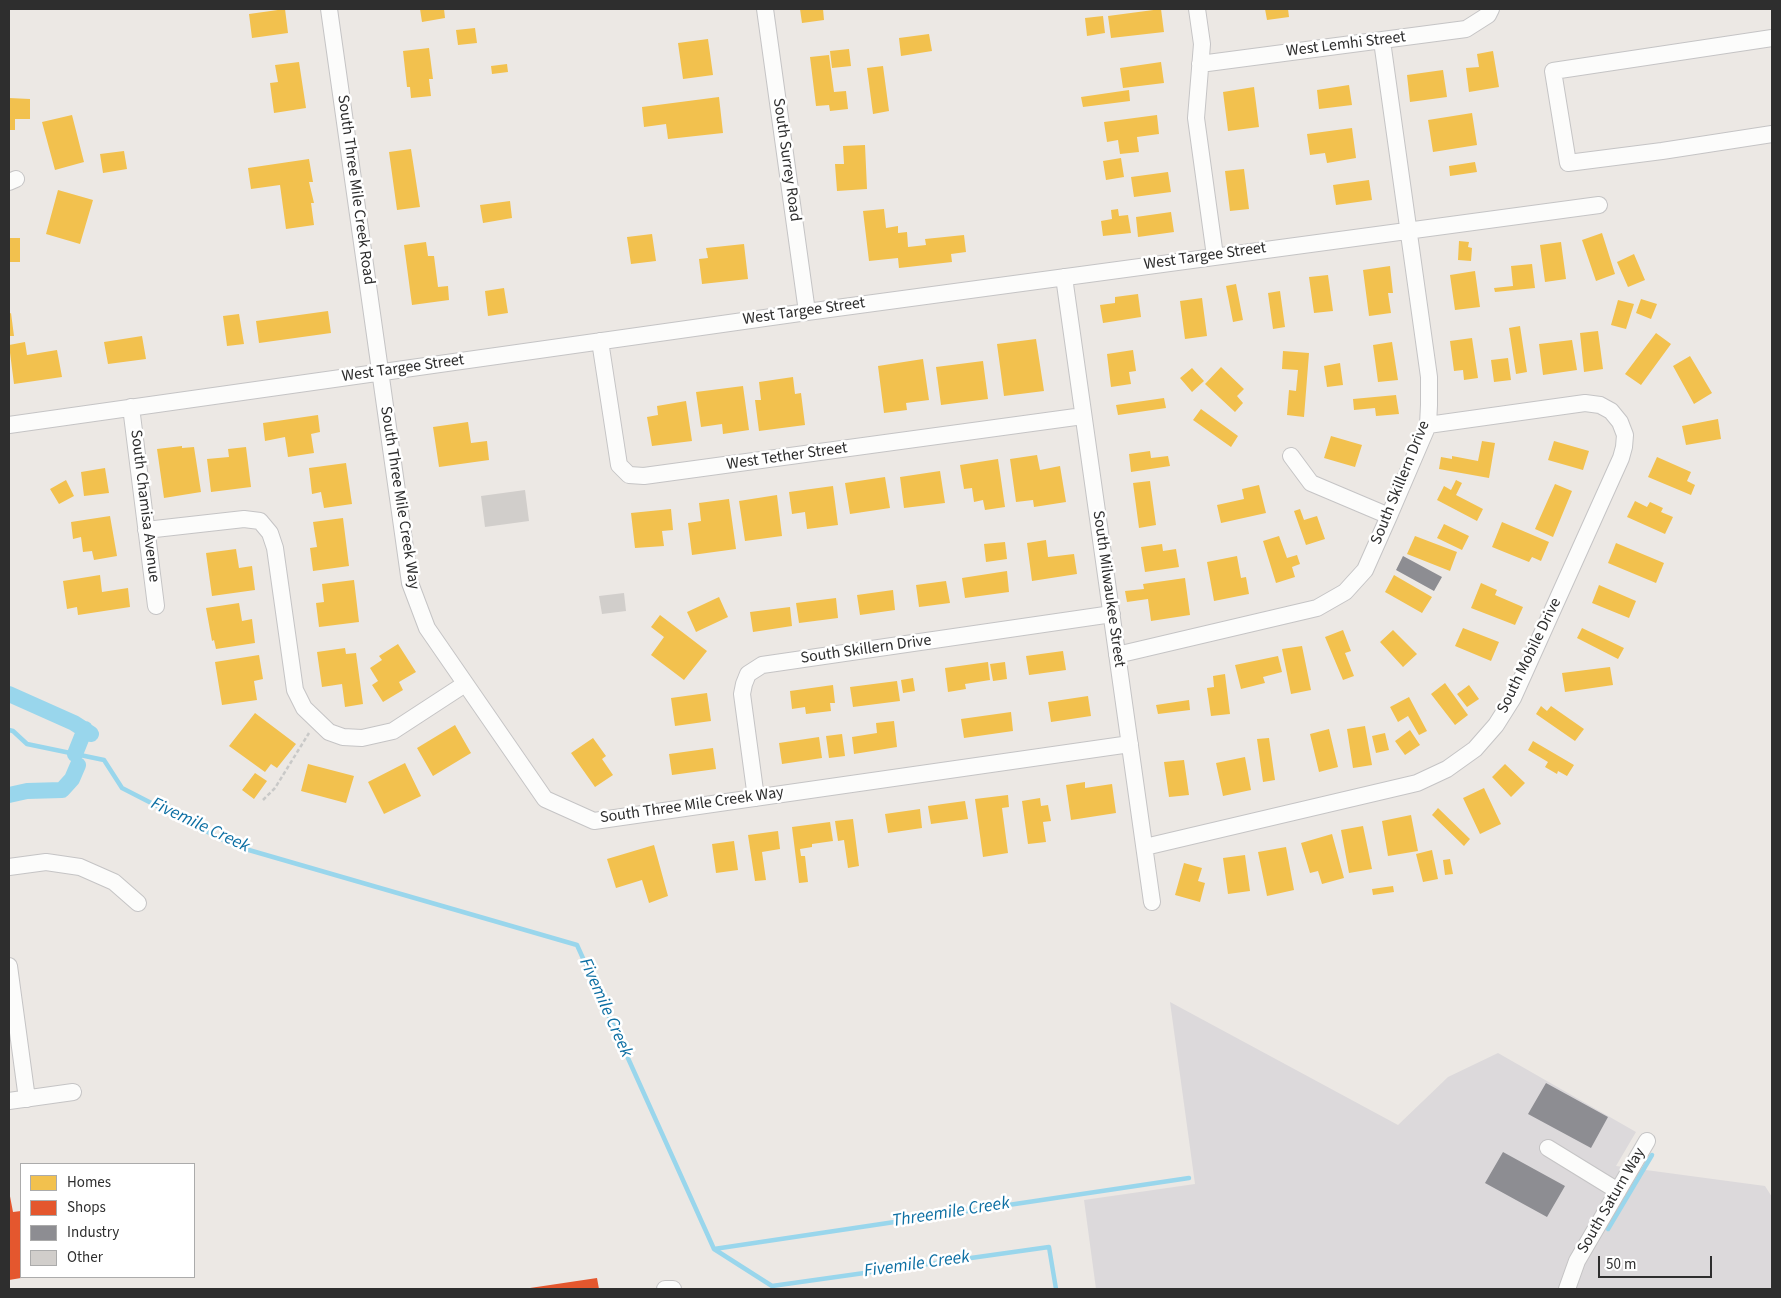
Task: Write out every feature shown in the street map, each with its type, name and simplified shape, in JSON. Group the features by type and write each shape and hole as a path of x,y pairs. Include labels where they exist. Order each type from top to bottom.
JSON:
{"street":[{"name":"South Three Mile Creek Road","path":"329,9 380,372"},
{"name":"South Surrey Road","path":"765,9 807,312"},
{"path":"1197,9 1202,44 1196,118 1214,256"},
{"name":"West Lemhi Street","path":"1200,64 1466,29 1490,12"},
{"path":"1772,38 1553,71 1568,162 1662,151 1772,134"},
{"name":"South Skillern Drive","path":"1117,655 1317,608 1345,592 1365,570 1389,516 1428,425 1429,377 1410,230 1406,214 1382,41"},
{"name":"West Targee Street","path":"9,425 807,312 1599,205"},
{"name":"South Milwaukee Street","path":"1064,277 1152,902"},
{"name":"West Tether Street","path":"600,341 619,465 629,475 644,476 1084,416"},
{"name":"South Three Mile Creek Way","path":"380,372 410,583 426,628 544,799 594,821 1130,744"},
{"name":"South Mobile Drive","path":"1145,847 1417,783 1447,769 1475,749 1496,725 1513,698 1621,458 1625,436 1620,422 1611,411 1600,405 1586,403 1428,425"},
{"name":"South Chamisa Avenue","path":"131,408 156,606"},
{"path":"1291,456 1311,483 1389,516"},
{"path":"146,530 244,519 260,521 270,533 275,548 295,690 304,708 328,732 343,737 362,738 393,732 465,684"},
{"name":"South Skillern Drive","path":"756,798 742,694 748,674 762,665 1112,614"},
{"path":"9,867 46,862 80,867 114,882 138,903"},
{"path":"9,966 26,1099"},
{"path":"9,1101 73,1092"},
{"name":"South Saturn Way","path":"1567,1289 1577,1261 1647,1141"},
{"path":"1548,1148 1618,1191"},
{"path":"665,1289 673,1289"}],"path":[{"path":"263,800 275,788 317,722"}],"shaded area":[{"path":"1170,1002 1398,1125 1448,1077 1498,1053 1636,1132 1616,1166 1765,1186 1772,1197 1772,1289 1096,1289 1084,1200 1195,1184"}],"building: Homes":[{"path":"285,9 288,33 252,38 249,14"},
{"path":"420,9 444,9 445,18 422,22"},
{"path":"800,9 823,9 824,20 802,23"},
{"path":"1161,9 1164,32 1111,38 1108,16"},
{"path":"1265,9 1288,9 1289,17 1267,20"},
{"path":"1103,16 1105,33 1087,36 1085,18"},
{"path":"475,28 477,43 458,45 456,30"},
{"path":"929,34 932,51 901,56 899,38"},
{"path":"708,39 713,75 683,79 678,43"},
{"path":"429,48 433,79 429,79 431,96 411,98 410,87 407,87 403,51"},
{"path":"849,49 851,66 832,68 830,51"},
{"path":"1493,51 1499,87 1469,92 1466,68 1479,67 1477,54"},
{"path":"829,55 834,92 846,91 848,109 830,111 829,105 816,106 810,57"},
{"path":"299,62 306,108 274,113 270,83 278,82 275,65"},
{"path":"1161,62 1164,83 1123,88 1120,68"},
{"path":"507,64 508,72 492,74 491,66"},
{"path":"883,66 889,111 873,114 867,68"},
{"path":"1443,70 1447,97 1410,102 1407,75"},
{"path":"1349,85 1352,105 1319,109 1317,90"},
{"path":"1254,87 1259,127 1228,131 1223,92"},
{"path":"1129,90 1130,101 1083,107 1081,97"},
{"path":"719,97 723,133 668,139 666,124 644,127 642,107"},
{"path":"9,98 30,99 30,119 15,119 15,130 9,130"},
{"path":"1472,113 1477,145 1433,152 1428,120"},
{"path":"72,115 84,162 55,170 42,122"},
{"path":"1157,115 1159,134 1137,137 1139,152 1120,154 1118,140 1107,142 1104,122"},
{"path":"1352,128 1356,158 1327,163 1325,153 1310,155 1307,134"},
{"path":"865,145 867,189 837,191 835,164 844,164 843,146"},
{"path":"411,149 420,207 397,210 389,152"},
{"path":"124,151 127,169 103,173 100,154"},
{"path":"1121,158 1124,177 1106,180 1103,161"},
{"path":"309,159 313,182 309,182 314,203 311,203 314,225 286,229 280,185 251,189 248,168"},
{"path":"1475,162 1477,172 1450,176 1449,166"},
{"path":"1244,169 1249,209 1230,211 1225,171"},
{"path":"1168,172 1171,192 1134,197 1131,177"},
{"path":"1369,180 1372,200 1336,205 1333,185"},
{"path":"58,190 93,200 80,244 46,234"},
{"path":"510,201 512,218 483,223 480,205"},
{"path":"884,209 886,228 898,226 898,233 907,232 908,247 926,245 925,239 964,235 966,252 951,254 952,262 899,268 898,258 869,261 863,211"},
{"path":"1118,209 1119,216 1128,215 1131,233 1103,236 1101,221 1112,219 1111,210"},
{"path":"1171,212 1174,232 1138,237 1136,217"},
{"path":"1602,233 1615,274 1596,281 1582,240"},
{"path":"652,234 656,261 631,264 627,237"},
{"path":"9,238 20,238 20,262 9,262"},
{"path":"1459,241 1469,242 1468,247 1472,248 1471,261 1458,260"},
{"path":"426,242 428,256 434,256 438,287 448,286 449,300 412,305 404,245"},
{"path":"1561,242 1566,279 1545,282 1540,245"},
{"path":"744,244 748,279 702,284 699,259 708,258 706,248"},
{"path":"1634,254 1645,280 1628,287 1617,262"},
{"path":"1532,264 1535,288 1495,292 1494,288 1513,286 1511,266"},
{"path":"1390,266 1393,293 1388,293 1391,313 1369,316 1363,270"},
{"path":"1475,271 1480,307 1455,310 1450,275"},
{"path":"1328,275 1333,311 1314,313 1309,277"},
{"path":"1236,284 1243,320 1233,322 1226,286"},
{"path":"504,288 508,313 488,316 485,291"},
{"path":"1280,291 1285,327 1273,329 1268,293"},
{"path":"1138,294 1141,317 1103,323 1100,305 1115,303 1115,297"},
{"path":"1202,298 1207,336 1185,339 1180,301"},
{"path":"1641,299 1657,304 1651,319 1636,313"},
{"path":"1618,300 1634,304 1626,329 1611,325"},
{"path":"328,311 331,333 259,343 256,321"},
{"path":"11,313 14,336 9,336 9,314"},
{"path":"239,314 244,344 227,346 223,316"},
{"path":"1520,326 1527,372 1516,374 1509,328"},
{"path":"1598,331 1603,369 1584,372 1580,333"},
{"path":"1656,333 1671,344 1641,385 1625,374"},
{"path":"142,336 146,359 108,364 104,342"},
{"path":"1472,338 1478,378 1464,380 1463,370 1454,371 1450,341"},
{"path":"1036,339 1044,391 1004,396 997,344"},
{"path":"1572,340 1577,370 1543,375 1539,344"},
{"path":"25,342 27,355 57,350 62,377 14,384 9,345"},
{"path":"1392,342 1398,380 1378,382 1373,345"},
{"path":"1133,350 1136,371 1129,372 1131,384 1111,387 1107,354"},
{"path":"1283,351 1309,353 1304,417 1287,415 1289,390 1296,391 1298,370 1282,369"},
{"path":"1690,356 1712,393 1694,404 1673,366"},
{"path":"1508,358 1511,380 1494,382 1491,360"},
{"path":"923,359 929,400 906,403 907,410 884,413 878,366"},
{"path":"983,361 988,399 941,405 936,367"},
{"path":"1340,363 1343,385 1327,387 1324,366"},
{"path":"1221,367 1244,389 1237,396 1243,403 1235,412 1205,384"},
{"path":"1192,368 1204,381 1192,392 1180,378"},
{"path":"793,377 795,394 801,393 805,425 759,431 755,400 761,400 759,382"},
{"path":"743,386 749,430 723,434 722,424 701,427 696,392"},
{"path":"1396,395 1399,414 1376,416 1375,408 1354,410 1353,399"},
{"path":"1164,398 1166,408 1118,415 1116,405"},
{"path":"686,401 692,441 652,446 647,417 658,415 657,406"},
{"path":"1201,409 1238,436 1231,447 1193,420"},
{"path":"318,415 320,432 311,434 314,453 288,457 285,437 265,441 263,423"},
{"path":"1718,419 1721,439 1686,445 1682,426"},
{"path":"468,422 471,443 487,441 489,460 439,467 433,427"},
{"path":"1331,436 1362,445 1355,467 1324,458"},
{"path":"1482,441 1495,443 1489,478 1439,469 1441,457 1452,459 1452,456 1478,461"},
{"path":"1554,441 1589,451 1583,470 1548,460"},
{"path":"182,446 182,448 194,447 201,492 164,498 157,449"},
{"path":"246,447 251,487 211,492 207,459 229,457 228,449"},
{"path":"1150,451 1151,458 1168,456 1170,466 1131,472 1129,454"},
{"path":"1037,455 1040,470 1060,466 1066,502 1034,507 1033,500 1016,502 1010,459"},
{"path":"1657,457 1691,472 1687,481 1695,485 1691,495 1648,477"},
{"path":"998,459 1005,507 985,510 983,500 974,502 972,488 964,489 960,465"},
{"path":"346,463 352,504 324,508 321,492 312,494 309,468"},
{"path":"105,468 109,493 84,496 81,472"},
{"path":"940,471 945,503 904,508 900,477"},
{"path":"885,477 890,508 850,514 845,483"},
{"path":"66,480 74,496 59,504 50,489"},
{"path":"1456,480 1462,483 1456,495 1483,509 1477,521 1437,500 1444,486 1451,490"},
{"path":"1150,481 1156,525 1139,528 1133,483"},
{"path":"1555,484 1572,491 1553,537 1535,529"},
{"path":"1259,485 1266,513 1221,523 1217,505 1244,499 1242,489"},
{"path":"833,486 838,525 807,529 805,512 792,514 789,492"},
{"path":"777,495 782,536 745,541 739,501"},
{"path":"729,499 736,549 692,555 688,523 701,521 699,503"},
{"path":"1635,501 1647,507 1650,502 1663,508 1661,512 1673,517 1665,534 1627,517"},
{"path":"671,509 673,530 662,531 664,546 635,548 631,513"},
{"path":"1300,509 1304,520 1317,516 1325,539 1306,545 1294,511"},
{"path":"110,516 117,556 94,560 92,551 83,552 81,537 73,539 71,522"},
{"path":"343,518 349,566 313,571 310,548 317,547 313,522"},
{"path":"1502,522 1549,542 1541,561 1532,557 1529,562 1492,547"},
{"path":"1444,524 1469,536 1462,550 1437,538"},
{"path":"1279,536 1287,558 1297,555 1300,564 1292,567 1295,577 1276,583 1263,541"},
{"path":"1415,536 1457,552 1450,571 1407,554"},
{"path":"1046,540 1048,557 1074,554 1077,574 1032,581 1027,543"},
{"path":"1005,542 1007,559 986,562 984,544"},
{"path":"1616,543 1664,563 1656,583 1608,563"},
{"path":"1162,544 1163,551 1176,549 1179,567 1145,572 1141,547"},
{"path":"236,549 239,568 252,566 255,590 212,596 206,553"},
{"path":"1237,556 1241,578 1246,577 1249,594 1214,601 1207,562"},
{"path":"1007,571 1009,592 965,598 962,578"},
{"path":"100,575 102,592 128,588 130,607 78,615 77,607 67,609 63,581"},
{"path":"1394,575 1432,597 1422,613 1385,592"},
{"path":"1185,578 1190,615 1151,621 1148,599 1127,602 1125,591 1144,589 1143,584"},
{"path":"354,580 359,622 319,627 316,603 324,602 322,584"},
{"path":"946,581 950,603 919,607 916,585"},
{"path":"1481,583 1497,590 1495,595 1523,607 1515,625 1471,608"},
{"path":"1599,585 1636,601 1629,618 1592,603"},
{"path":"893,590 895,610 860,615 857,595"},
{"path":"719,597 728,617 696,632 687,612"},
{"path":"836,598 838,618 799,623 796,603"},
{"path":"239,603 242,621 252,619 255,643 216,649 214,640 212,641 206,608"},
{"path":"790,607 792,626 753,632 750,612"},
{"path":"660,615 707,651 684,680 651,655 664,637 651,627"},
{"path":"1463,628 1499,642 1491,661 1455,646"},
{"path":"1582,628 1624,648 1618,659 1577,638"},
{"path":"1343,630 1351,651 1345,653 1354,676 1343,680 1325,637"},
{"path":"1393,630 1417,654 1403,667 1380,642"},
{"path":"398,644 416,672 399,682 403,690 383,702 372,685 378,681 370,668 382,660 379,656"},
{"path":"1302,646 1311,690 1291,694 1282,649"},
{"path":"345,648 346,654 356,653 363,704 345,707 342,684 322,687 317,652"},
{"path":"1063,651 1066,670 1029,675 1026,656"},
{"path":"259,655 263,679 254,681 257,700 222,705 215,662"},
{"path":"1278,656 1282,672 1263,677 1265,683 1241,689 1235,665"},
{"path":"988,662 990,680 965,684 966,689 948,692 945,668"},
{"path":"1005,662 1007,679 993,681 990,664"},
{"path":"1610,667 1613,685 1565,692 1562,673"},
{"path":"1225,674 1230,714 1211,716 1207,688 1214,687 1213,676"},
{"path":"913,678 915,691 903,693 901,680"},
{"path":"897,681 900,701 853,707 850,687"},
{"path":"1445,683 1468,715 1455,725 1431,694"},
{"path":"833,685 835,703 830,703 831,711 806,714 805,707 792,709 790,691"},
{"path":"1469,685 1479,699 1467,707 1457,694"},
{"path":"707,693 711,721 675,726 671,698"},
{"path":"1088,696 1091,716 1051,722 1048,702"},
{"path":"1409,697 1427,731 1419,735 1408,716 1398,722 1390,707"},
{"path":"1189,700 1190,710 1158,714 1156,705"},
{"path":"1541,706 1547,711 1551,706 1584,729 1575,741 1536,714"},
{"path":"1011,712 1013,731 964,738 961,719"},
{"path":"255,713 296,744 277,768 271,764 265,772 229,746"},
{"path":"894,721 897,747 854,754 852,737 877,733 876,723"},
{"path":"455,725 471,753 433,776 417,748"},
{"path":"1365,726 1372,765 1353,768 1347,729"},
{"path":"1329,729 1338,767 1319,772 1310,734"},
{"path":"1410,730 1420,745 1405,755 1395,741"},
{"path":"1385,733 1389,750 1376,753 1372,736"},
{"path":"842,734 845,756 829,758 826,736"},
{"path":"819,737 822,758 782,764 779,743"},
{"path":"593,738 606,756 602,759 613,775 595,787 571,753"},
{"path":"1269,738 1275,780 1263,782 1257,739"},
{"path":"1533,741 1574,765 1567,776 1558,771 1557,774 1545,767 1548,762 1528,750"},
{"path":"713,748 716,769 672,775 669,754"},
{"path":"1245,757 1251,790 1223,796 1216,763"},
{"path":"1184,760 1189,795 1169,797 1164,762"},
{"path":"405,763 421,796 384,814 368,782"},
{"path":"308,764 354,776 346,803 301,791"},
{"path":"1505,764 1525,783 1511,797 1492,777"},
{"path":"255,773 267,781 254,799 242,790"},
{"path":"1085,782 1085,788 1112,784 1116,813 1071,820 1066,785"},
{"path":"1484,788 1501,824 1480,834 1463,798"},
{"path":"1008,795 1009,807 1002,808 1008,853 983,857 975,799"},
{"path":"1040,798 1041,806 1048,805 1051,821 1043,822 1046,842 1028,844 1022,801"},
{"path":"965,801 968,819 931,824 928,806"},
{"path":"1438,808 1470,839 1464,846 1432,815"},
{"path":"920,809 922,828 888,833 885,814"},
{"path":"1411,815 1418,851 1388,856 1382,821"},
{"path":"853,819 859,866 848,868 844,840 838,841 835,821"},
{"path":"830,822 833,841 812,844 812,847 800,849 801,856 805,856 808,882 799,883 792,827"},
{"path":"1363,826 1372,869 1349,873 1341,830"},
{"path":"778,831 780,849 762,852 766,880 755,881 748,835"},
{"path":"1332,834 1344,878 1322,884 1318,871 1310,873 1301,843"},
{"path":"734,841 738,870 716,873 712,844"},
{"path":"654,845 668,896 649,903 642,880 616,888 607,859"},
{"path":"1286,847 1294,890 1267,896 1258,852"},
{"path":"1432,850 1438,879 1423,882 1416,854"},
{"path":"1245,855 1250,891 1228,894 1223,858"},
{"path":"1450,859 1453,874 1445,875 1443,860"},
{"path":"1184,863 1202,868 1198,881 1205,883 1200,902 1175,895"},
{"path":"1393,886 1394,892 1373,895 1372,889"}],"building: Shops":[{"path":"9,1191 13,1212 20,1211 21,1278 9,1280"},
{"path":"597,1278 599,1289 530,1289 530,1288"}],"building: Industry":[{"path":"1403,556 1442,577 1434,591 1396,570"},
{"path":"1546,1083 1608,1117 1591,1148 1528,1114"},
{"path":"1503,1152 1565,1186 1547,1217 1485,1183"}],"building: Other":[{"path":"525,490 529,521 485,527 481,496"},
{"path":"624,593 626,611 602,614 599,596"}],"waterway":[{"path":"9,694 74,723 91,734"},
{"path":"75,754 85,729"},
{"name":"Fivemile Creek","path":"9,730 13,731 27,744 104,760 122,788 235,846 577,945 714,1249 772,1286 1049,1247 1056,1289"},
{"path":"9,795 27,791 62,790 72,779 78,765"},
{"name":"Threemile Creek","path":"1608,1229 1652,1155"},
{"name":"Threemile Creek","path":"714,1249 1189,1178"}]}
